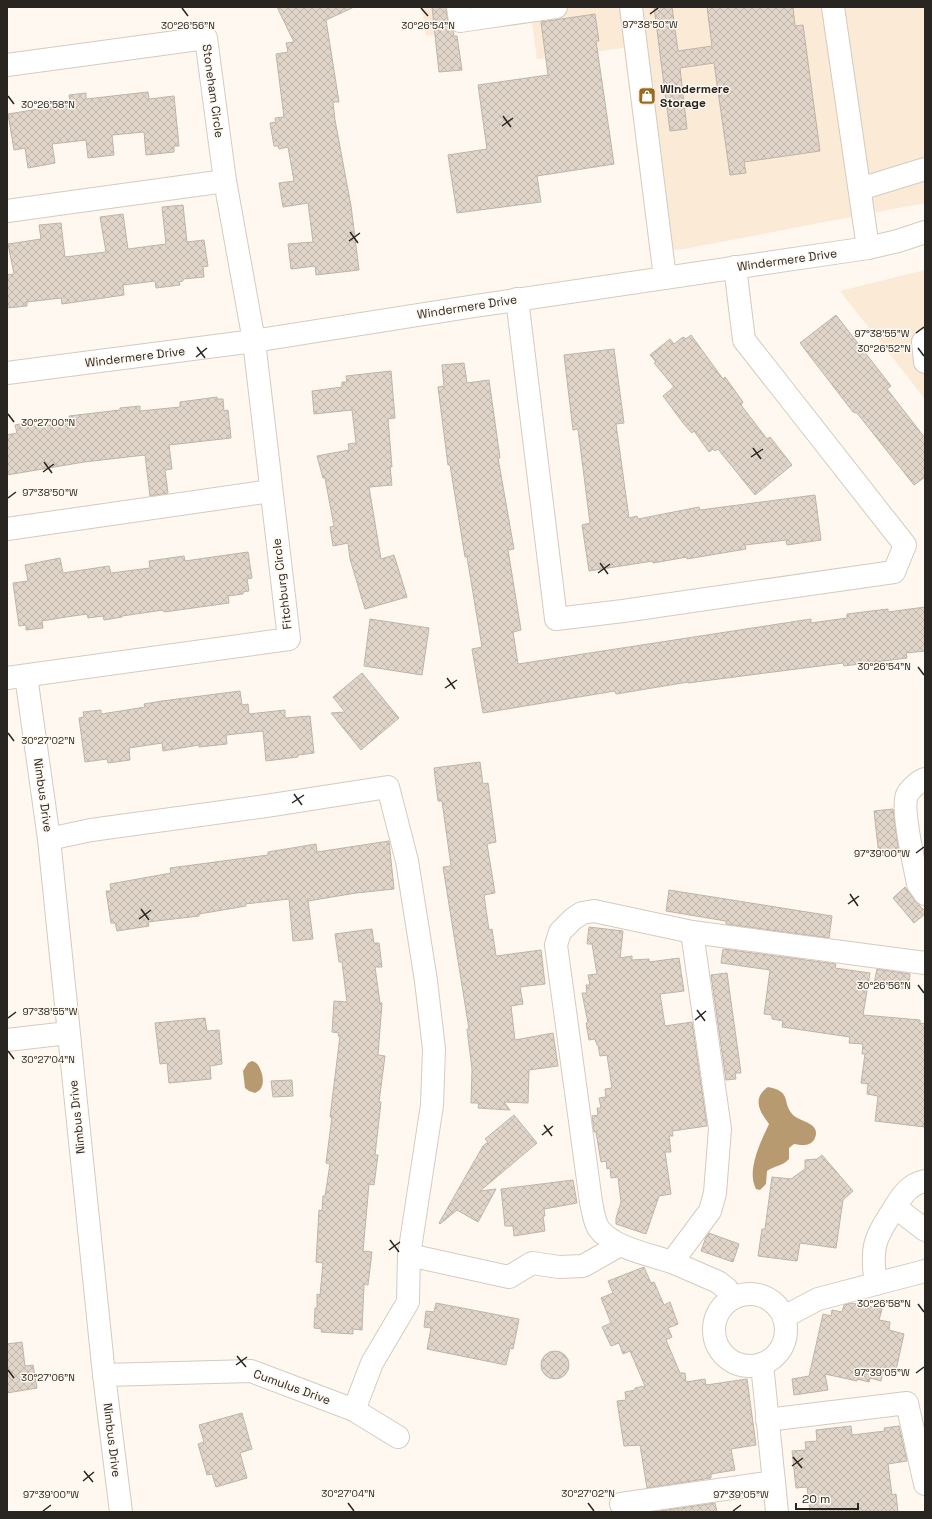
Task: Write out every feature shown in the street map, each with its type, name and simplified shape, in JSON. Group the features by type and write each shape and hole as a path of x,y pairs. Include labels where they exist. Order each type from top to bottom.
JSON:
{"street":[{"path":"458,7 460,21 556,7"},
{"path":"631,7 665,278"},
{"path":"833,7 868,248"},
{"name":"Stoneham Circle","path":"7,65 206,38 225,181 254,341"},
{"path":"860,189 925,169"},
{"path":"7,211 225,181"},
{"name":"Windermere Drive","path":"7,373 254,341 517,299 868,248 898,241 925,232"},
{"path":"517,299 556,619 623,611 894,572 904,544 744,340 735,267"},
{"path":"925,340 923,342 925,362"},
{"name":"Fitchburg Circle","path":"16,677 289,639 254,341"},
{"path":"7,529 271,491"},
{"name":"Nimbus Drive","path":"16,677 49,839 104,1375 121,1512"},
{"path":"925,779 920,780 907,795 905,809 918,884 925,894"},
{"path":"49,839 91,830 266,806 388,787 407,861 426,981 434,1049 432,1105 408,1255 408,1302 372,1363 354,1410"},
{"path":"731,1299 727,1289 718,1282 672,1262 620,1245 608,1238 599,1229 591,1202 556,945 560,932 582,912 594,911 692,932 925,963"},
{"path":"672,1262 710,1210 715,1193 720,1129 692,932"},
{"path":"7,1040 68,1033"},
{"path":"876,1284 873,1266 874,1248 879,1234 895,1207 909,1188 918,1182 925,1181"},
{"path":"895,1207 925,1230"},
{"path":"408,1255 509,1277 532,1263 559,1267 583,1266 620,1245"},
{"path":"784,1317 818,1299 925,1271"},
{"path":"751,1294 762,1296 771,1300 779,1308 784,1317 787,1328 785,1340 780,1350 772,1358 762,1364 750,1366 739,1364 729,1358 721,1350 716,1340 715,1329 717,1317 722,1307 731,1299 741,1295 751,1294"},
{"path":"762,1364 777,1512"},
{"name":"Cumulus Drive","path":"104,1375 251,1371 354,1410 398,1437"},
{"path":"767,1420 907,1403 925,1484"},
{"path":"621,1504 774,1482"}],"shaded area":[{"path":"422,7 925,7 925,203 684,249 651,252 624,48 537,59 532,23 426,36"},
{"path":"925,270 925,399 840,291"},
{"path":"252,1061 257,1064 263,1079 261,1088 255,1093 245,1088 243,1071 248,1063"},
{"path":"768,1087 781,1092 784,1095 793,1115 813,1126 816,1130 816,1134 814,1140 810,1144 794,1144 789,1148 789,1159 767,1171 766,1184 760,1190 756,1189 753,1182 753,1174 756,1156 769,1124 762,1114 759,1105 760,1096"}],"building":[{"path":"277,7 354,7 326,20 339,102 333,102 335,120 351,206 359,270 316,275 315,266 291,269 288,244 313,242 308,203 283,207 279,183 294,181 288,147 279,149 278,146 274,146 270,123 276,122 275,118 284,117 276,54 288,52 286,43 294,42"},
{"path":"432,7 446,7 448,23 454,36 457,36 462,70 439,72"},
{"path":"654,7 672,7 678,51 712,46 707,7 793,7 795,26 803,25 820,151 744,162 746,173 730,175 714,63 680,68 687,129 670,131"},
{"path":"595,14 599,41 596,41 614,164 537,176 541,202 457,213 448,155 487,149 478,85 548,75 541,22"},
{"path":"148,92 149,99 174,96 179,146 174,146 174,152 146,155 144,132 112,135 114,155 88,158 86,140 52,144 55,163 28,168 25,148 14,150 8,114 70,104 69,95 86,93 86,99"},
{"path":"183,205 187,242 204,240 208,266 203,267 204,277 183,279 183,281 179,282 180,285 156,288 155,281 123,285 124,295 62,304 61,298 27,302 27,306 7,308 7,275 14,274 8,244 41,239 39,225 61,223 65,257 106,252 100,217 123,214 128,249 166,244 162,207"},
{"path":"836,315 891,386 887,389 925,438 925,477 914,485 857,413 853,412 800,343"},
{"path":"691,335 723,379 725,377 743,402 741,405 767,439 770,437 792,465 755,495 718,449 715,451 713,449 709,452 694,431 692,433 683,423 663,396 674,387 654,363 656,362 650,355 670,339 674,344 683,337 686,339"},
{"path":"614,349 624,423 616,424 629,518 637,516 638,519 699,507 700,510 815,495 821,540 787,545 786,540 745,545 746,549 687,559 687,557 653,563 653,561 589,571 582,525 590,523 578,429 573,430 564,355"},
{"path":"464,363 467,383 489,380 500,458 498,458 514,549 508,550 521,630 513,632 518,664 811,619 811,623 847,618 847,614 888,609 888,612 925,607 925,651 906,653 907,658 844,666 843,663 688,682 616,694 615,691 483,713 472,649 482,647 450,465 448,465 438,387 444,386 442,365"},
{"path":"391,371 395,418 388,419 392,485 369,487 381,559 394,555 407,597 365,609 350,559 348,543 333,546 330,527 334,526 325,478 323,478 317,456 349,450 348,444 356,443 352,410 314,414 312,391 342,387 342,382 347,382 346,376"},
{"path":"217,397 217,399 223,399 224,411 228,410 231,438 169,445 172,469 165,470 168,493 150,496 145,455 84,462 7,475 7,435 17,433 15,425 34,421 34,427 51,425 70,421 69,416 140,406 140,411 180,407 180,402"},
{"path":"248,552 252,578 247,579 249,591 243,592 243,594 228,596 229,603 164,612 163,610 104,620 103,616 88,618 87,614 42,621 43,628 26,630 26,625 19,626 13,583 28,581 25,565 60,558 63,573 109,566 111,573 150,568 149,561 184,556 185,561"},
{"path":"370,619 429,628 422,675 364,666"},
{"path":"362,673 399,718 361,750 331,713 345,712 333,697"},
{"path":"240,691 242,705 248,704 249,714 285,710 285,718 310,716 314,753 298,755 298,757 266,761 263,731 226,735 227,744 199,747 199,745 163,751 162,743 129,748 130,760 108,763 107,759 85,762 79,718 84,717 83,712 101,710 101,714 145,707 144,704 162,701"},
{"path":"480,762 483,784 488,783 496,842 487,844 495,893 484,895 489,930 492,929 496,956 541,950 545,984 520,987 523,1004 511,1006 515,1040 553,1033 558,1066 529,1070 528,1103 504,1102 510,1110 478,1108 479,1103 471,1103 472,1069 467,1029 469,1029 443,867 451,866 442,801 438,801 434,768"},
{"path":"893,809 899,853 879,856 874,811"},
{"path":"389,841 394,889 356,893 308,901 313,939 293,941 289,899 245,904 246,906 199,914 199,916 148,922 149,926 117,931 115,923 111,923 106,891 111,891 110,884 171,873 170,868 268,855 268,852 316,844 317,852"},
{"path":"905,887 915,901 925,911 925,914 914,923 893,898"},
{"path":"669,890 832,916 829,938 726,924 726,921 666,911"},
{"path":"589,927 623,931 620,958 632,956 632,960 649,959 649,962 679,958 684,991 660,994 665,1026 692,1022 707,1126 672,1131 673,1136 669,1136 671,1152 665,1152 671,1194 659,1196 646,1234 616,1224 616,1218 621,1202 618,1177 611,1178 610,1168 607,1169 606,1161 601,1162 596,1132 594,1132 592,1116 598,1115 597,1108 601,1108 599,1098 606,1097 605,1089 612,1088 607,1055 600,1056 595,1039 589,1040 586,1023 588,1023 582,993 587,993 586,985 590,985 588,975 597,974 592,944 587,944"},
{"path":"372,929 374,943 379,943 382,967 375,967 380,1003 382,1003 378,1055 385,1056 379,1102 381,1102 375,1155 378,1155 374,1185 369,1184 363,1251 372,1252 368,1285 364,1284 362,1330 353,1329 353,1334 321,1332 322,1329 314,1328 315,1308 317,1308 317,1294 320,1295 323,1263 316,1262 319,1210 322,1211 323,1196 325,1196 330,1164 326,1163 340,1036 338,1036 339,1033 332,1032 334,1001 347,1002 342,962 339,962 335,934"},
{"path":"723,949 836,964 835,968 870,973 863,1015 920,1020 920,1023 925,1024 925,1127 875,1121 878,1096 867,1094 868,1084 861,1083 865,1054 862,1054 863,1044 849,1043 850,1037 782,1027 783,1021 772,1019 772,1015 764,1014 770,970 721,963"},
{"path":"877,969 910,974 908,989 874,984"},
{"path":"727,973 741,1073 735,1073 736,1079 726,1080 711,975"},
{"path":"205,1018 207,1031 219,1030 222,1064 210,1066 211,1079 169,1083 167,1063 160,1064 155,1023"},
{"path":"292,1080 293,1096 273,1097 271,1081"},
{"path":"514,1115 537,1143 480,1191 496,1189 478,1222 457,1210 440,1224 439,1223 483,1146 488,1142 485,1139"},
{"path":"822,1155 853,1191 843,1200 836,1248 800,1243 797,1261 758,1256 762,1229 765,1229 772,1177 791,1179 805,1169 805,1160 817,1159"},
{"path":"573,1180 577,1203 544,1209 545,1216 543,1216 545,1231 514,1236 513,1226 505,1226 501,1189"},
{"path":"709,1233 739,1244 733,1262 701,1251"},
{"path":"644,1267 651,1283 654,1282 664,1305 670,1302 678,1324 668,1328 672,1337 666,1340 680,1373 685,1373 686,1382 705,1379 706,1385 747,1379 756,1445 731,1449 735,1470 711,1474 711,1478 647,1488 640,1445 624,1446 617,1401 626,1400 625,1392 645,1386 630,1351 623,1354 619,1343 611,1346 602,1327 611,1323 601,1298 613,1293 608,1281"},
{"path":"436,1303 519,1319 513,1349 510,1348 506,1365 427,1349 431,1328 424,1327 426,1311 434,1312"},
{"path":"851,1303 882,1309 879,1320 890,1322 889,1330 904,1334 896,1370 884,1367 881,1381 870,1378 869,1382 825,1374 828,1390 794,1395 792,1379 809,1376 823,1314 831,1316 832,1310 842,1312 844,1305"},
{"path":"22,1342 25,1366 33,1365 37,1388 7,1393 7,1344"},
{"path":"555,1351 565,1355 569,1365 565,1375 555,1379 545,1375 541,1365 545,1355"},
{"path":"242,1413 252,1449 240,1453 247,1478 216,1487 212,1474 207,1475 198,1444 204,1442 199,1425"},
{"path":"851,1426 852,1435 885,1431 884,1428 899,1426 907,1461 888,1464 892,1495 896,1494 898,1512 810,1512 807,1487 796,1488 792,1451 806,1450 805,1442 817,1441 816,1430"},
{"path":"715,1503 717,1512 653,1512"}],"place":[{"name":"Windermere Storage","path":"647,96"}]}
